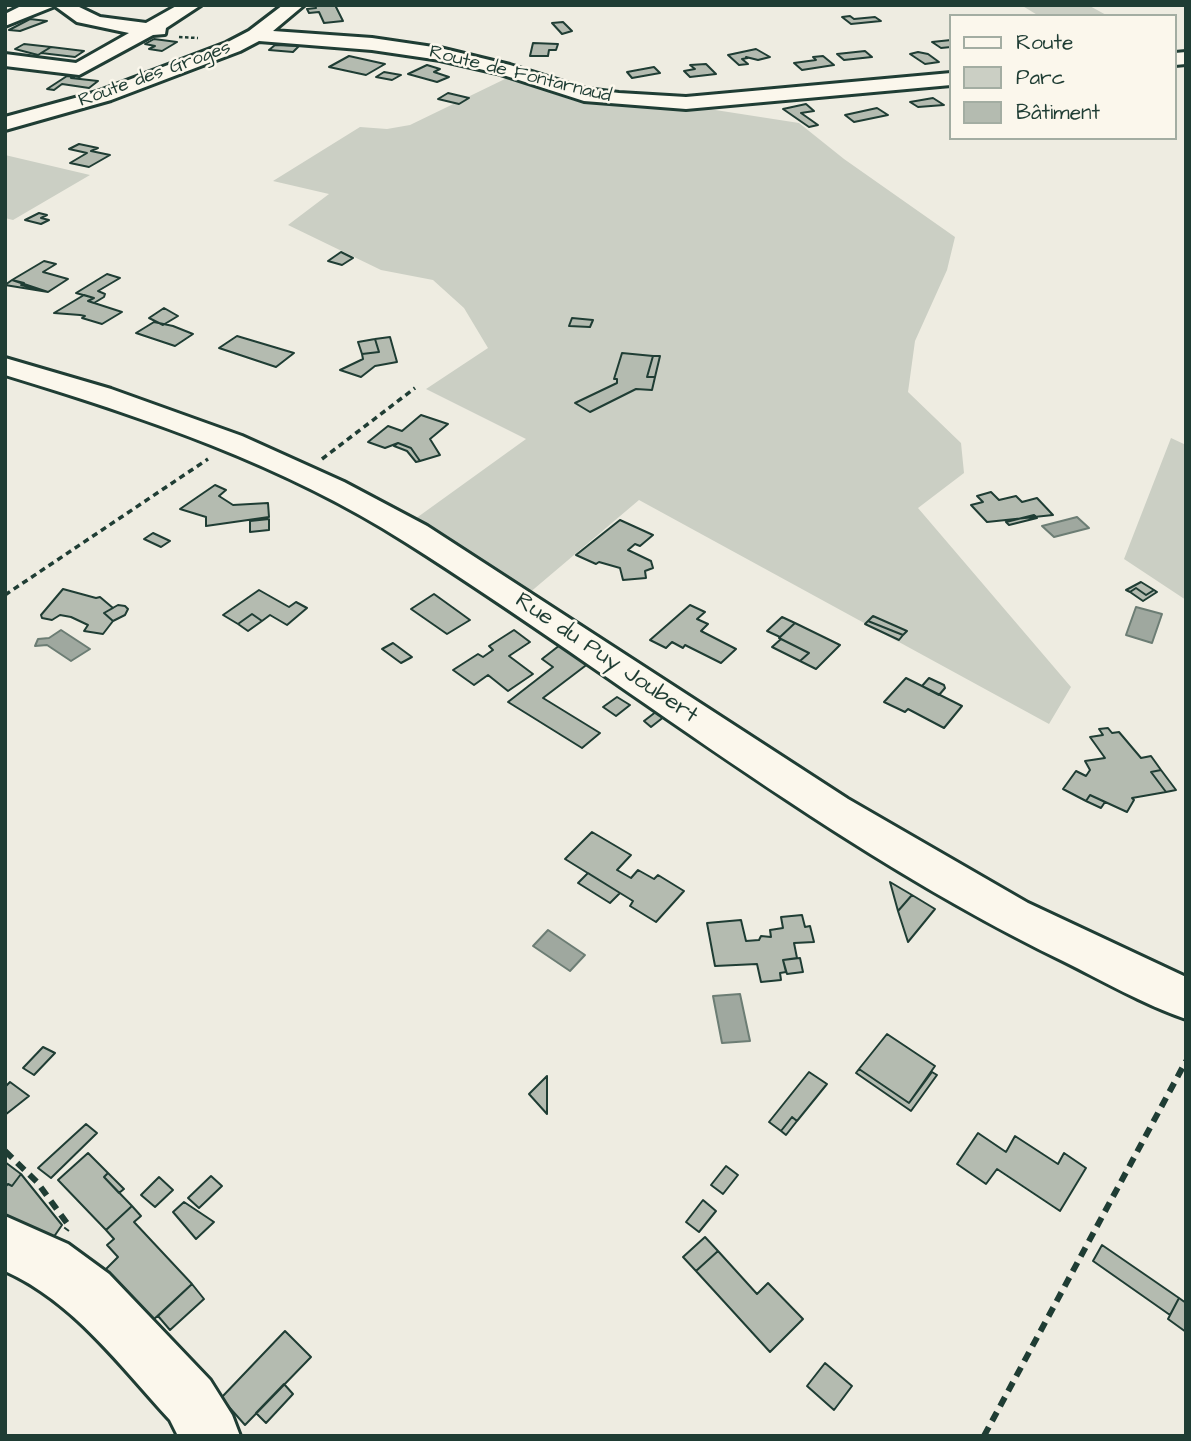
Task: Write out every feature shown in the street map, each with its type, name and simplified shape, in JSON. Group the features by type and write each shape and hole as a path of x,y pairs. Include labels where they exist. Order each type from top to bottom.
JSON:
{"street":[{"path":"5,21 26,10 47,5"},
{"path":"64,5 75,14 88,19 188,32"},
{"path":"5,60 79,69 192,5"},
{"name":"Route des Groges","path":"5,124 104,96 248,36 295,5"},
{"name":"Route de Fontarnaud","path":"214,34 372,44 440,54 503,69 584,94 619,99 686,103 950,79"},
{"name":"Rue du Puy Joubert","path":"5,366 101,395 231,442 415,533 833,810 1012,916 1186,999"},
{"path":"27,1253 90,1293 190,1400 211,1436"}],"path":[{"path":"302,475 415,388"},
{"path":"5,595 231,442"},
{"path":"984,1436 1186,1061"},
{"path":"5,1151 37,1182 69,1226 27,1253"}],"green space":[{"path":"1021,5 1088,5 1104,14 1036,14"},
{"path":"507,78 575,101 696,107 799,123 844,159 955,237 947,270 915,341 908,392 961,443 964,473 918,508 1071,687 1049,724 639,500 528,594 415,519 526,439 426,389 488,348 464,308 433,280 381,270 288,225 329,194 273,181 360,127 387,129 410,125"},
{"path":"5,155 90,175 13,220 5,218"},
{"path":"1171,438 1186,445 1186,600 1124,559"}],"shaded area":[{"path":"1077,517 1089,528 1054,537 1042,526"},
{"path":"1136,607 1162,614 1152,643 1126,635"},
{"path":"61,630 90,649 71,661 47,645 35,646 38,639 49,638"},
{"path":"548,930 585,955 570,971 533,946"},
{"path":"740,994 750,1041 722,1043 713,996"}],"building":[{"path":"315,5 335,5 343,21 324,23 319,12 309,13 307,9 316,8"},
{"path":"850,16 854,19 875,17 881,21 851,24 842,17"},
{"path":"30,19 47,21 20,31 9,30"},
{"path":"563,22 572,31 562,34 552,23"},
{"path":"154,39 177,42 162,51 149,49 155,46 145,44"},
{"path":"950,40 950,47 941,48 932,42"},
{"path":"533,43 558,44 556,50 549,50 548,56 530,56"},
{"path":"24,44 51,47 38,55 15,49"},
{"path":"275,45 299,46 293,52 269,50"},
{"path":"51,47 84,51 75,57 41,53"},
{"path":"756,49 770,57 758,60 746,57 748,58 742,59 748,64 739,65 728,55"},
{"path":"865,51 872,57 844,60 837,54"},
{"path":"910,54 928,54 939,62 925,64"},
{"path":"349,56 385,64 366,75 329,67"},
{"path":"823,56 834,65 802,70 794,63 816,60 813,57"},
{"path":"706,64 716,74 690,77 684,71 695,69 690,65"},
{"path":"427,65 440,69 434,72 449,77 437,82 408,74"},
{"path":"654,67 660,73 632,78 627,72"},
{"path":"384,72 401,75 392,80 376,77"},
{"path":"67,76 98,81 89,88 62,84 54,90 47,89"},
{"path":"448,93 469,98 459,104 438,99"},
{"path":"933,98 944,105 918,107 910,102"},
{"path":"806,104 814,111 801,113 818,125 809,127 783,109"},
{"path":"877,108 888,115 854,122 845,115"},
{"path":"79,144 98,148 91,151 110,155 89,167 70,163 87,153 69,149"},
{"path":"39,213 47,215 41,218 49,220 41,224 25,220"},
{"path":"341,252 353,258 342,265 328,261"},
{"path":"44,261 56,264 43,272 68,279 48,292 12,280"},
{"path":"107,274 120,278 98,291 105,294 104,297 94,303 88,301 94,298 76,293"},
{"path":"12,280 24,283 21,285 48,292 5,285"},
{"path":"84,295 94,298 88,301 122,312 102,324 82,318 85,316 54,313"},
{"path":"164,308 178,316 163,325 149,318"},
{"path":"572,318 593,320 590,327 569,326"},
{"path":"154,322 193,334 175,346 136,333"},
{"path":"237,336 294,353 276,367 219,348"},
{"path":"390,337 397,362 375,366 361,377 340,370 363,359 362,354 379,352 375,339"},
{"path":"375,339 379,352 362,354 358,342"},
{"path":"622,353 653,356 647,377 655,377 652,390 636,389 590,412 575,403 617,383 617,379 614,379"},
{"path":"653,356 660,356 655,377 647,377"},
{"path":"421,415 448,424 430,439 440,455 420,461 411,448 398,443 385,448 368,442 388,426 402,431"},
{"path":"398,443 411,448 420,461 416,462 407,451 394,446"},
{"path":"215,485 226,490 219,496 233,505 268,503 269,517 206,526 206,517 180,509"},
{"path":"991,492 999,500 1016,496 1022,502 1037,498 1053,515 987,522 971,505 983,502 977,496"},
{"path":"1034,515 1037,518 1009,525 1006,522"},
{"path":"269,519 269,530 250,532 250,521"},
{"path":"620,520 653,535 640,546 635,544 628,550 651,561 653,568 645,571 646,578 623,580 620,568 599,562 596,564 576,555"},
{"path":"153,533 170,541 161,547 144,539"},
{"path":"1141,582 1154,590 1146,595 1136,588 1130,592 1126,590"},
{"path":"1136,588 1146,595 1154,590 1157,592 1143,601 1130,592"},
{"path":"63,589 100,597 113,608 104,613 113,621 103,634 84,631 88,625 71,617 60,615 52,620 42,618 41,615"},
{"path":"259,590 289,607 296,602 307,608 287,625 270,615 262,621 252,614 238,624 223,615"},
{"path":"434,594 470,620 447,634 411,609"},
{"path":"118,605 128,609 125,615 113,621 104,613"},
{"path":"690,605 705,612 697,619 708,624 701,631 736,649 721,663 685,645 683,648 672,642 666,648 650,640"},
{"path":"252,614 262,621 248,631 238,624"},
{"path":"873,616 907,631 903,635 868,621"},
{"path":"782,617 795,623 780,637 767,631"},
{"path":"868,621 903,635 899,640 865,624"},
{"path":"795,623 840,645 816,669 800,661 809,653 779,638"},
{"path":"514,630 530,642 509,656 533,674 508,691 488,675 474,685 453,670 478,654 483,657 493,650 489,646"},
{"path":"781,639 809,653 800,661 772,647"},
{"path":"393,643 412,657 401,663 382,649"},
{"path":"560,645 589,663 543,698 600,733 582,748 508,702 553,667 542,659"},
{"path":"906,678 962,706 944,728 908,709 905,712 884,702"},
{"path":"929,678 944,685 945,688 939,695 922,686"},
{"path":"617,697 630,705 616,716 603,707"},
{"path":"657,711 665,716 651,727 644,721"},
{"path":"1108,728 1112,733 1119,732 1141,758 1151,756 1161,770 1151,772 1166,792 1132,798 1134,800 1127,812 1090,795 1086,801 1063,789 1076,771 1086,776 1090,770 1085,761 1105,758 1090,737 1103,735 1099,729"},
{"path":"1161,770 1176,790 1166,792 1151,772"},
{"path":"1090,795 1105,802 1101,808 1086,801"},
{"path":"592,832 631,855 617,870 631,878 638,870 654,879 658,875 684,891 656,922 630,906 633,901 565,859"},
{"path":"588,873 620,893 610,903 578,883"},
{"path":"890,882 912,895 898,911"},
{"path":"912,895 935,909 908,942 898,911"},
{"path":"802,915 805,927 810,926 814,942 794,943 797,958 783,960 786,972 780,973 781,980 761,982 757,964 715,966 707,923 741,920 746,941 759,940 761,936 771,937 770,930 783,928 781,917"},
{"path":"800,958 803,972 787,974 783,960"},
{"path":"887,1034 935,1066 909,1103 859,1069"},
{"path":"43,1047 55,1053 34,1075 23,1068"},
{"path":"859,1069 909,1103 932,1072 937,1075 911,1111 856,1073"},
{"path":"809,1072 827,1084 797,1121 792,1117 781,1131 769,1122"},
{"path":"547,1076 547,1114 529,1094"},
{"path":"10,1082 29,1096 5,1115 5,1087"},
{"path":"792,1117 797,1121 786,1135 781,1131"},
{"path":"86,1124 97,1133 51,1178 38,1168"},
{"path":"978,1133 1006,1152 1015,1136 1058,1164 1064,1153 1086,1168 1060,1211 997,1169 986,1184 957,1164"},
{"path":"88,1153 108,1173 104,1177 132,1206 106,1230 58,1180"},
{"path":"5,1162 21,1174 12,1186 8,1184 5,1187"},
{"path":"726,1166 738,1175 723,1194 711,1185"},
{"path":"108,1173 124,1189 119,1193 104,1177"},
{"path":"21,1174 62,1225 51,1241 5,1222 5,1187 8,1184 12,1186"},
{"path":"211,1176 222,1186 199,1208 188,1198"},
{"path":"159,1177 173,1190 155,1207 141,1195"},
{"path":"703,1200 716,1211 699,1232 686,1222"},
{"path":"184,1202 214,1222 196,1239 173,1212"},
{"path":"132,1206 141,1216 134,1222 192,1284 152,1321 105,1270 118,1257 107,1245 114,1239 106,1230"},
{"path":"705,1237 718,1251 696,1271 683,1257"},
{"path":"1102,1245 1179,1298 1170,1315 1093,1261"},
{"path":"718,1251 757,1294 768,1283 803,1319 770,1352 696,1271"},
{"path":"192,1284 204,1299 170,1330 158,1316"},
{"path":"1179,1298 1186,1303 1186,1332 1168,1319"},
{"path":"285,1331 311,1357 245,1425 221,1398"},
{"path":"825,1363 852,1386 834,1410 807,1386"},
{"path":"284,1384 293,1394 266,1423 256,1413"}]}
